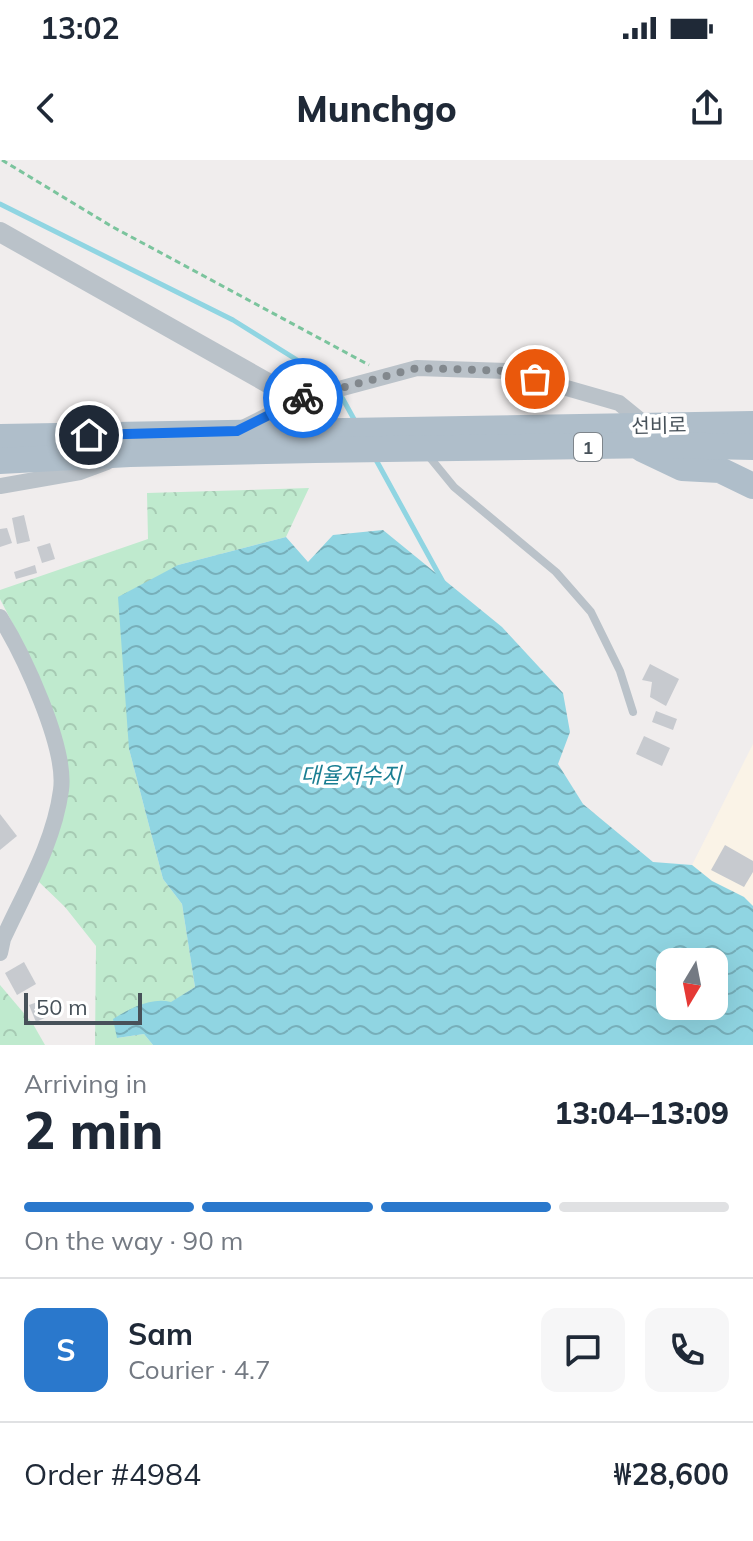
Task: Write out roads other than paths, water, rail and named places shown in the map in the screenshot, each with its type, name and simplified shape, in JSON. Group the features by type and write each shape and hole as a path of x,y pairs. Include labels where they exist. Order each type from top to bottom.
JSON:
{"main road":[{"name":"선비로","path":"422,440 641,435 753,424"},
{"name":"1","path":"0,437 237,431 310,441"},
{"name":"선비로","path":"641,435 753,447"},
{"path":"641,435 682,468 720,470 753,486"},
{"name":"1","path":"0,461 310,441 422,440"}],"street":[{"path":"0,232 298,400"},
{"path":"237,431 298,400 417,368 507,371 619,403 641,435"},
{"path":"0,486 80,472 130,454"},
{"path":"0,617 20,648 56,746 62,787 51,835 3,939 0,953"}],"lane":[{"path":"422,440 454,487 556,572 591,612 620,671 633,712"}],"water":[{"name":"대율저수지","path":"383,530 502,627 563,693 570,732 558,764 583,804 653,862 692,865 712,881 744,897 753,906 753,1045 153,1045 144,1034 117,1038 113,1019 149,1002 171,1002 195,987 182,904 163,879 129,749 118,597 178,565 286,537 308,562 333,535"}],"waterway":[{"path":"0,204 233,320 334,383 355,421"},
{"path":"375,458 443,582"}]}
